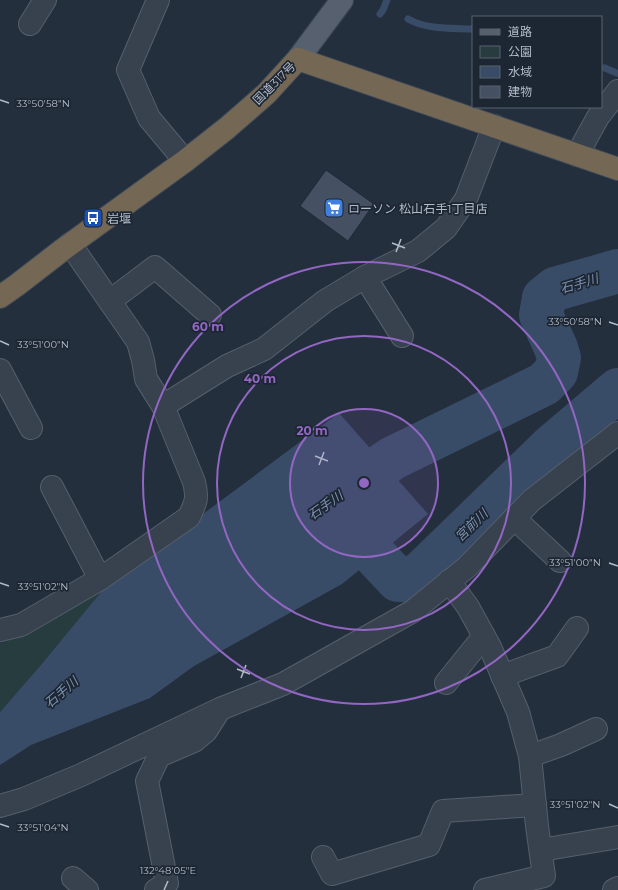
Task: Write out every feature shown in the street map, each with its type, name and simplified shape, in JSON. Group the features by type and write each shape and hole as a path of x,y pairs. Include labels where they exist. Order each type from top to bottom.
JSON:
{"highway":[{"name":"国道317号","path":"0,297 227,128 266,94 298,59 618,169"}],"main road":[{"path":"298,59 342,0"}],"street":[{"path":"30,24 45,0"},
{"path":"174,0 156,5 128,70 149,118 185,160"},
{"path":"586,158 598,117 618,91"},
{"path":"163,406 227,366 264,349 325,301 365,277 418,251 446,228 466,199 494,126"},
{"path":"0,630 21,625 100,579 188,517 196,504 197,494 194,482 163,406 146,379 138,342 70,244"},
{"path":"110,301 155,267 210,315"},
{"path":"365,277 402,336"},
{"path":"0,370 31,428"},
{"path":"0,806 24,799 81,775 220,709 283,684 413,611 467,567 532,500 618,433"},
{"path":"52,487 100,579"},
{"path":"514,518 560,561"},
{"path":"449,581 468,607 484,636 518,712 530,756 541,850 544,876 485,890"},
{"path":"502,676 557,656 577,628"},
{"path":"446,683 484,636"},
{"path":"164,888 147,781 159,756 194,741 206,731 220,709"},
{"path":"530,756 561,745 596,729"},
{"path":"323,858 332,874 429,845 443,811 535,805"},
{"path":"541,850 618,837"},
{"path":"614,890 618,888"}],"green space":[{"path":"106,586 0,712 0,643 27,635"}],"water":[{"path":"339,413 428,514 342,584 194,666 150,698 31,745 0,765 0,712 106,586"}],"building":[{"path":"326,170 374,204 348,241 300,206"}],"waterway":[{"path":"380,14 387,0"},
{"path":"408,19 416,23 432,27 472,29"},
{"path":"605,68 617,73"},
{"name":"石手川","path":"333,499 393,458 544,384 556,372 559,358 541,315 544,298 555,289 618,271"},
{"name":"宮前川","path":"335,513 398,580 410,580 422,572 552,446 618,390"}],"place":[{"name":"ローソン 松山石手1丁目店","path":"334,208"},
{"name":"岩堰","path":"93,218"}]}
